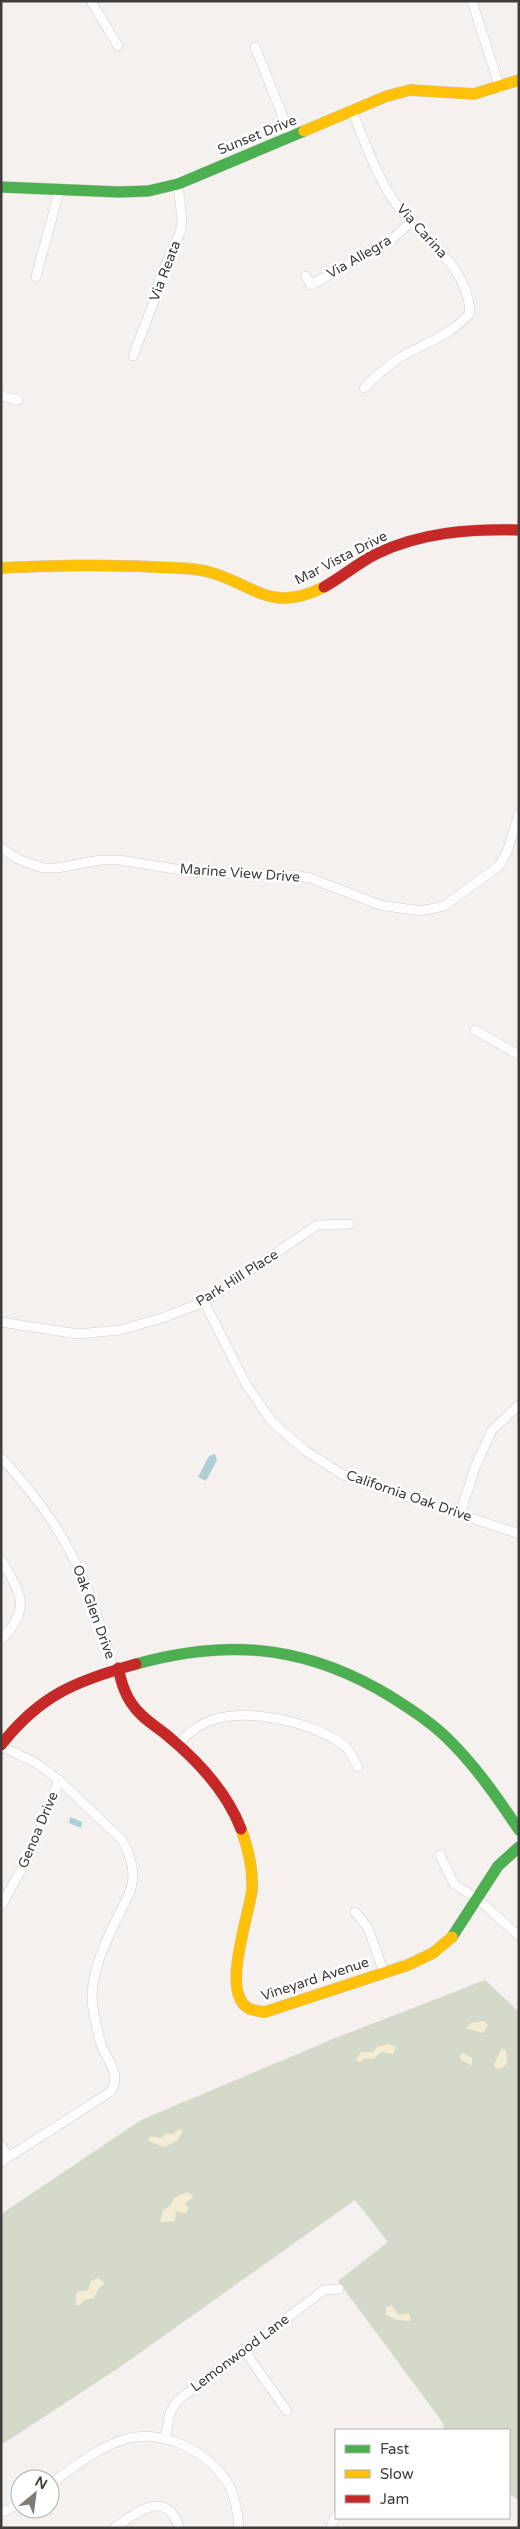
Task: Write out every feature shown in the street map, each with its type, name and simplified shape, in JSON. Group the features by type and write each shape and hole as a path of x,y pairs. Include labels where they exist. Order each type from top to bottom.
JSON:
{"street":[{"path":"90,1 118,46"},
{"path":"472,1 500,88"},
{"path":"255,47 291,137"},
{"name":"Sunset Drive","path":"1,187 119,192 148,191 178,184 387,96 410,90 474,94 500,88 519,80"},
{"name":"Via Carina","path":"352,111 382,181 400,208 446,255 470,298 470,313 461,324 382,370 364,388"},
{"name":"Via Reata","path":"133,356 154,301 160,277 180,234 182,221 178,184"},
{"path":"36,277 60,188"},
{"name":"Via Allegra","path":"306,276 311,284 392,239 412,221"},
{"path":"1,396 18,400"},
{"name":"Mar Vista Drive","path":"1,568 115,564 199,569 217,575 263,597 276,599 298,597 312,592 375,555 407,541 445,533 488,529 519,530"},
{"name":"Marine View Drive","path":"1,848 20,860 43,868 57,868 100,860 118,860 200,873 294,875 307,877 380,905 420,910 444,906 499,866 507,852 519,814"},
{"path":"475,1030 519,1055"},
{"name":"Park Hill Place","path":"1,1322 78,1334 120,1330 162,1318 204,1302 317,1225 350,1224"},
{"name":"California Oak Drive","path":"204,1302 246,1384 272,1422 306,1451 343,1475 519,1534"},
{"path":"460,1514 476,1465 492,1430 519,1406"},
{"name":"Oak Glen Drive","path":"1,1458 50,1516 72,1551 94,1604 116,1669"},
{"path":"1,1559 21,1595 22,1604 20,1615 13,1628 1,1640"},
{"path":"1,2146 5,2159 110,2092 114,2086 116,2072 102,2045 93,2012 94,1977 100,1954 132,1888 133,1873 128,1850 122,1840 59,1780 36,1763 1,1745 24,1717 62,1690 116,1669 172,1653 196,1649 242,1647 283,1652 342,1670 411,1709 451,1741 481,1775 519,1830"},
{"name":"Vineyard Avenue","path":"116,1669 134,1708 178,1744 213,1778 229,1803 242,1831 249,1857 252,1893 247,1920 238,1950 236,1976 239,2000 247,2009 254,2012 265,2012 417,1961 441,1947 464,1923 493,1871 519,1847"},
{"path":"178,1744 188,1733 202,1724 223,1717 261,1716 290,1721 317,1731 345,1746 358,1767"},
{"name":"Genoa Drive","path":"1,1906 31,1852 59,1780"},
{"path":"440,1855 454,1884 478,1899 519,1936"},
{"path":"355,1912 368,1928 384,1972"},
{"name":"Lemonwood Lane","path":"166,2439 170,2413 177,2401 243,2349 324,2290 340,2289"},
{"path":"243,2349 287,2411"},
{"path":"60,2477 94,2454 125,2440 139,2437 166,2439 195,2450 210,2462 230,2487 237,2508 239,2528"},
{"path":"114,2528 145,2508 154,2505 168,2510 176,2519 179,2528"}],"green space":[{"path":"485,1980 519,2012 519,2500 510,2495 510,2429 444,2429 443,2423 338,2281 388,2242 355,2200 120,2367 1,2445 1,2214 141,2120 333,2039"}],"sand":[{"path":"484,2021 488,2025 483,2033 466,2028 471,2023"},
{"path":"388,2044 396,2047 393,2054 381,2052 373,2059 366,2058 359,2062 356,2060 361,2052 373,2052 377,2047"},
{"path":"501,2049 506,2050 507,2064 502,2068 496,2069 494,2065"},
{"path":"463,2053 472,2058 472,2066 461,2060 460,2056"},
{"path":"179,2129 183,2131 177,2141 164,2147 148,2141 150,2136 161,2138 166,2134 173,2134"},
{"path":"187,2192 193,2198 185,2203 188,2209 186,2214 176,2211 175,2221 160,2222 163,2210 170,2206 174,2198"},
{"path":"98,2278 105,2283 98,2289 94,2298 84,2300 80,2305 75,2305 77,2292 88,2290 91,2281"},
{"path":"391,2305 399,2315 409,2313 411,2321 398,2320 386,2315 386,2308"}],"water":[{"path":"215,1454 217,1460 206,1481 198,1477 209,1456"},
{"path":"70,1817 82,1822 81,1828 69,1823"}],"traffic: fast":[{"path":"1,187 119,192 148,191 178,184 304,131"},
{"path":"136,1664 168,1656 230,1649 289,1655 348,1674 405,1705 446,1737 476,1770 519,1830"},
{"path":"452,1937 498,1866 519,1847"}],"traffic: slow":[{"path":"304,131 387,96 410,90 474,94 519,80"},
{"path":"1,568 96,565 188,568 225,577 276,598 305,595 324,587"},
{"path":"241,1829 250,1859 252,1889 236,1971 237,1988 241,2001 250,2009 265,2012 408,1965 433,1953 452,1937"}],"traffic: jam":[{"path":"324,587 376,554 410,541 428,536 464,531 519,530"},
{"path":"1,1745 30,1714 61,1692 95,1677 136,1664"},
{"path":"118,1668 129,1700 144,1718 180,1747 211,1778 228,1803 241,1829"}]}
